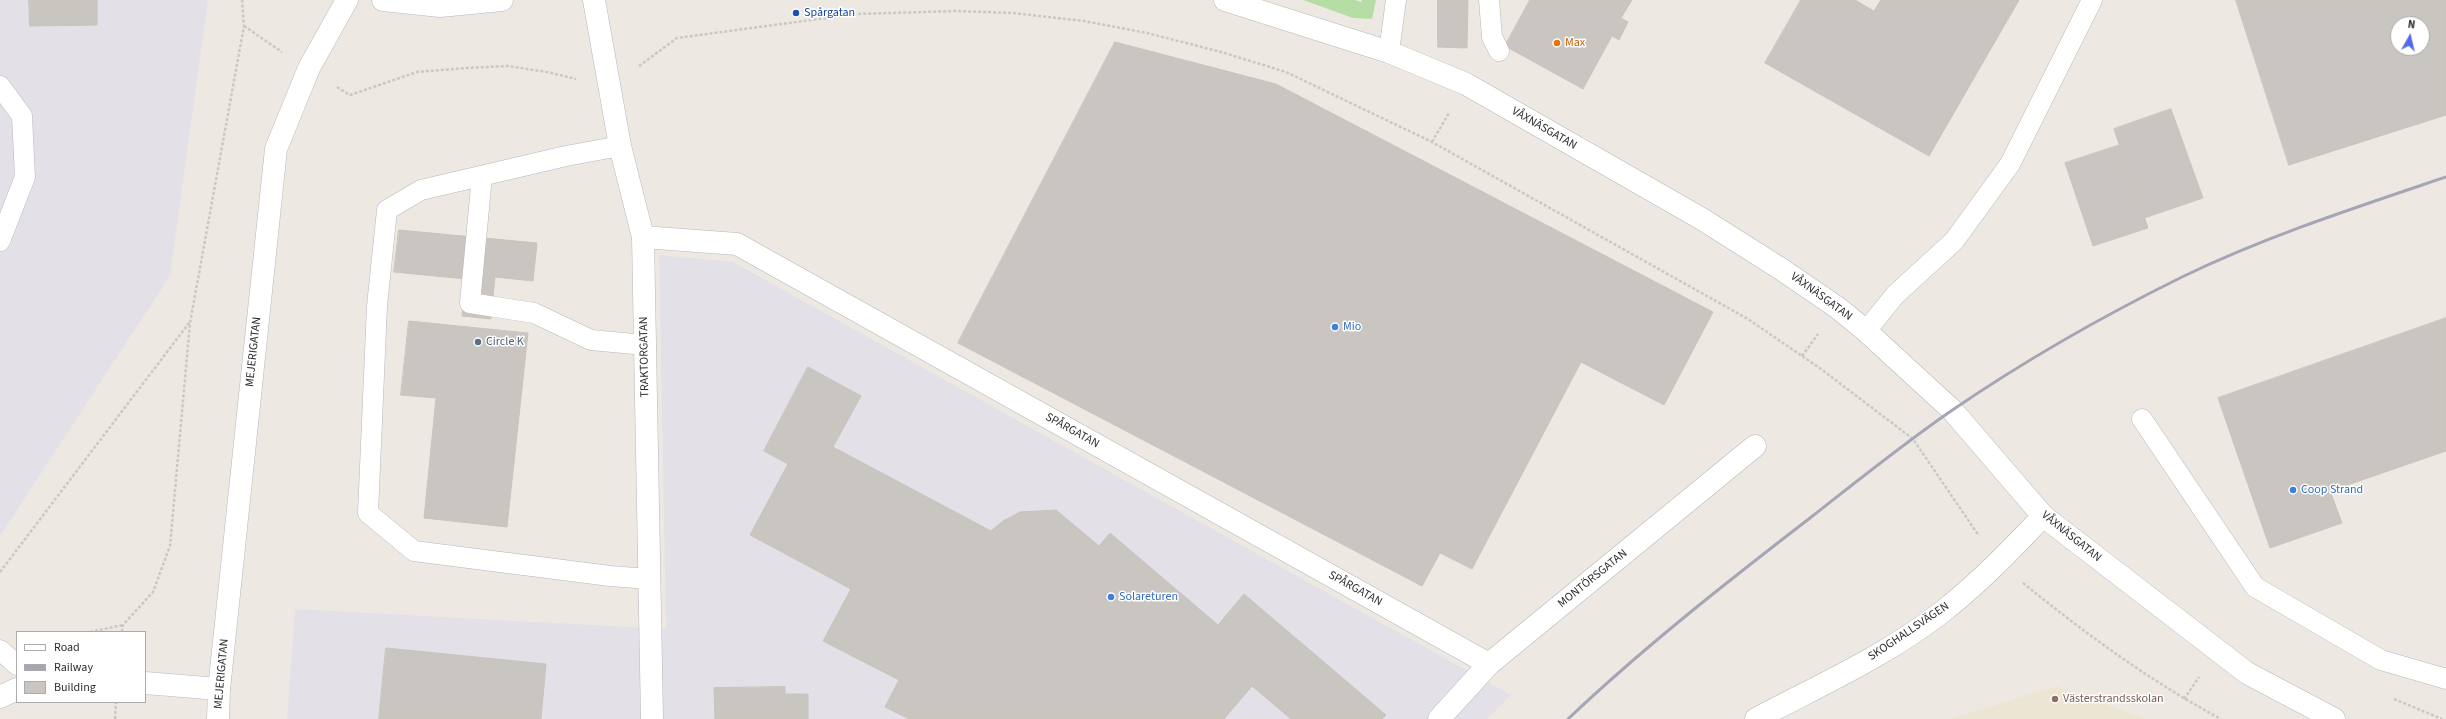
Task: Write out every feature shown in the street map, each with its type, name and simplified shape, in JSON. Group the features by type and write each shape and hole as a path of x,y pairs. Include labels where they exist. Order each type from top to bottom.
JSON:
{"street":[{"name":"MEJERIGATAN","path":"218,719 219,689 276,149 309,68 348,0"},
{"path":"383,0 440,6 502,0"},
{"name":"TRAKTORGATAN","path":"594,0 620,146 642,237 652,719"},
{"name":"VÅXNÄSGATAN","path":"1225,0 1390,52 1466,84 1702,219 1788,273 1838,308 1866,331 1952,410 2043,516 2247,673 2334,719"},
{"name":"SPÅRGATAN","path":"642,237 737,244 1489,664"},
{"name":"MONTÖRSGATAN","path":"1439,719 1489,664 1755,446"},
{"name":"SKOGHALLSVÄGEN","path":"1756,719 1875,656 1941,612 1998,564 2043,516"},
{"path":"146,683 219,689"},
{"path":"0,697 16,689"}],"lane":[{"path":"1390,52 1396,0"},
{"path":"1490,0 1492,37 1499,51"},
{"path":"1866,331 1894,295 1954,241 2010,164 2092,0"},
{"path":"0,86 22,116 25,177 0,240"},
{"path":"620,146 421,190 387,210 377,306 368,513 414,550 610,576 650,579"},
{"path":"482,176 470,303 534,313 591,340 645,345"},
{"path":"2142,419 2255,587 2381,660 2446,679"},
{"path":"0,650 16,663"}],"path":[{"path":"122,631 123,625 153,592 170,546 190,323 244,26 242,0"},
{"path":"244,26 269,45 309,68 350,96 417,72 508,66 547,72 575,79 635,69 677,38 856,14 957,11 1013,13 1084,21 1147,33 1221,52 1286,72 1432,142 1748,319 1821,369 1913,439 1998,564 2089,636 2184,699 2221,719"},
{"path":"0,572 190,323"},
{"path":"95,631 123,625"},
{"path":"115,719 116,703"}],"shaded area":[{"path":"0,0 208,0 170,276 0,536"},
{"path":"659,255 733,262 1511,695 1487,719 287,719 295,609 666,629"},
{"name":"Västerstrandsskolan","path":"2057,686 2146,719 1951,719"}],"green space":[{"path":"1303,0 1355,0 1361,2 1362,0 1376,0 1372,19 1353,18"}],"building":[{"path":"29,0 97,0 97,25 30,26"},
{"path":"1438,0 1468,0 1467,48 1438,47"},
{"name":"Max","path":"1530,0 1632,0 1621,18 1628,22 1619,40 1612,36 1583,89 1505,46"},
{"path":"1801,0 1855,0 1874,11 1881,0 2019,0 1929,156 1765,63"},
{"path":"2236,0 2446,0 2446,115 2289,165"},
{"name":"Mio","path":"1115,42 1276,84 1713,312 1664,405 1581,362 1472,569 1440,553 1422,586 958,343"},
{"path":"2171,109 2203,198 2144,218 2114,129"},
{"path":"2120,145 2148,228 2093,246 2065,163"},
{"path":"399,230 537,243 533,281 495,277 491,319 462,316 466,279 394,272"},
{"path":"2446,318 2446,451 2330,491 2342,523 2270,548 2218,398"},
{"path":"409,321 528,333 507,527 424,518 436,398 401,395"},
{"path":"808,367 861,396 833,447 991,531 1003,521 1020,512 1056,510 1099,546 1110,533 1218,625 1244,594 1386,715 1382,719 1291,719 1252,686 1224,719 909,719 885,707 899,680 823,641 851,589 750,535 788,464 764,451"},
{"path":"386,648 546,664 541,719 379,719"},
{"path":"785,687 785,694 808,694 808,719 715,719 714,688"}],"railway":[{"path":"1568,719 1626,666 1748,566 1915,437 2007,374 2123,307 2214,262 2279,235 2446,177"}],"place":[{"name":"Spårgatan","path":"796,13"},
{"name":"Max","path":"1557,43"},
{"name":"Mio","path":"1335,327"},
{"name":"Circle K","path":"478,342"},
{"name":"Coop Strand","path":"2293,490"},
{"name":"Solareturen","path":"1111,597"},
{"name":"Västerstrandsskolan","path":"2055,699"}]}
